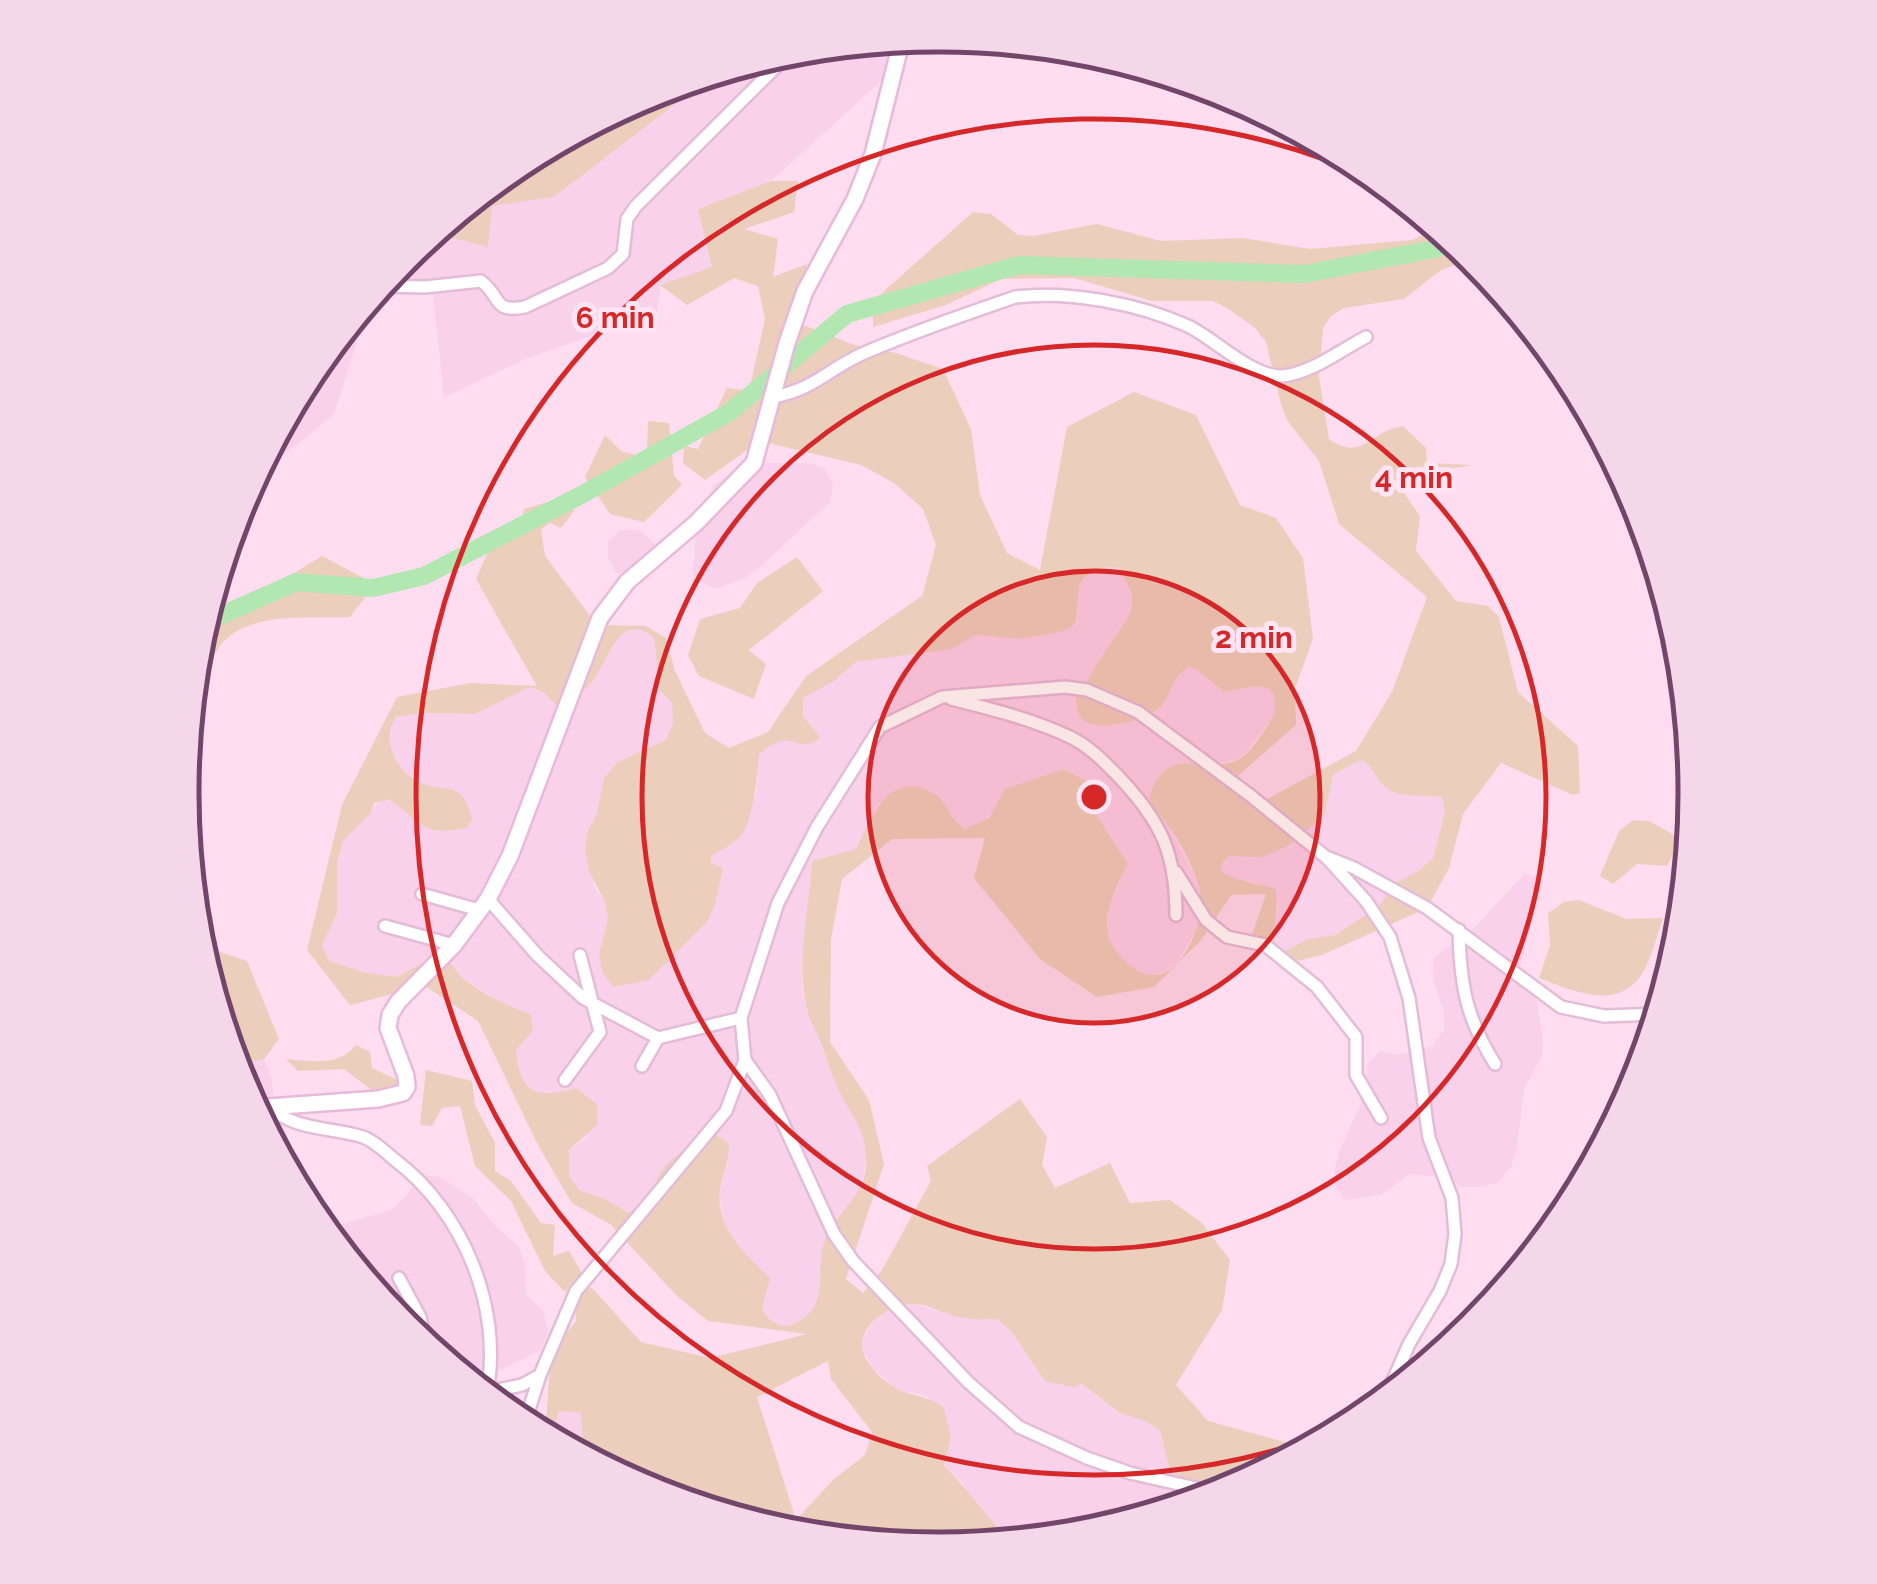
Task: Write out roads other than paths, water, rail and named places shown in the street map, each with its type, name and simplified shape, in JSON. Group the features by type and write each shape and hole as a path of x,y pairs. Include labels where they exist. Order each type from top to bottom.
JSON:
{"street":[{"path":"270,1106 378,1099 404,1093 406,1076 388,1028 390,1015 454,945 484,904 510,856 605,609 627,582 696,523 754,463 805,290 856,199 873,154 898,54"},
{"path":"400,286 480,281 488,286 502,308 511,310 526,308 608,268 623,254 627,219 636,206 770,73"},
{"path":"773,397 800,392 844,362 890,342 1015,297 1031,295 1101,301 1184,325 1263,373 1278,376 1294,374 1366,337"},
{"path":"529,1408 576,1291 726,1112 745,1060 741,1018 778,902 817,827 880,727 942,697 1065,687 1087,690 1138,712 1328,858 1366,901 1396,951 1408,998 1429,1138 1446,1178 1455,1214 1451,1264 1396,1373"},
{"path":"942,697 1029,721 1082,744 1140,800 1161,829 1174,869 1206,920 1226,938 1265,945 1317,986 1356,1037 1356,1075 1381,1118"},
{"path":"1328,858 1372,877 1459,930 1562,1007 1604,1016 1644,1015"},
{"path":"1174,869 1176,915"},
{"path":"422,894 484,904 594,1005 658,1038 741,1018"},
{"path":"385,926 454,945"},
{"path":"1459,930 1468,1011 1475,1032 1495,1064"},
{"path":"565,1080 600,1032 580,955"},
{"path":"642,1066 658,1038"},
{"path":"745,1060 770,1095 834,1234 853,1261 968,1382 1019,1426 1086,1458 1189,1487"},
{"path":"270,1106 284,1120 366,1138 407,1168 446,1212 479,1280 492,1358 488,1379"},
{"path":"399,1278 420,1319"},
{"path":"502,1389 522,1385 540,1375"}],"waterway":[{"path":"221,616 296,582 373,588 424,576 730,412 847,314 1019,265 1304,274 1439,248"}]}
